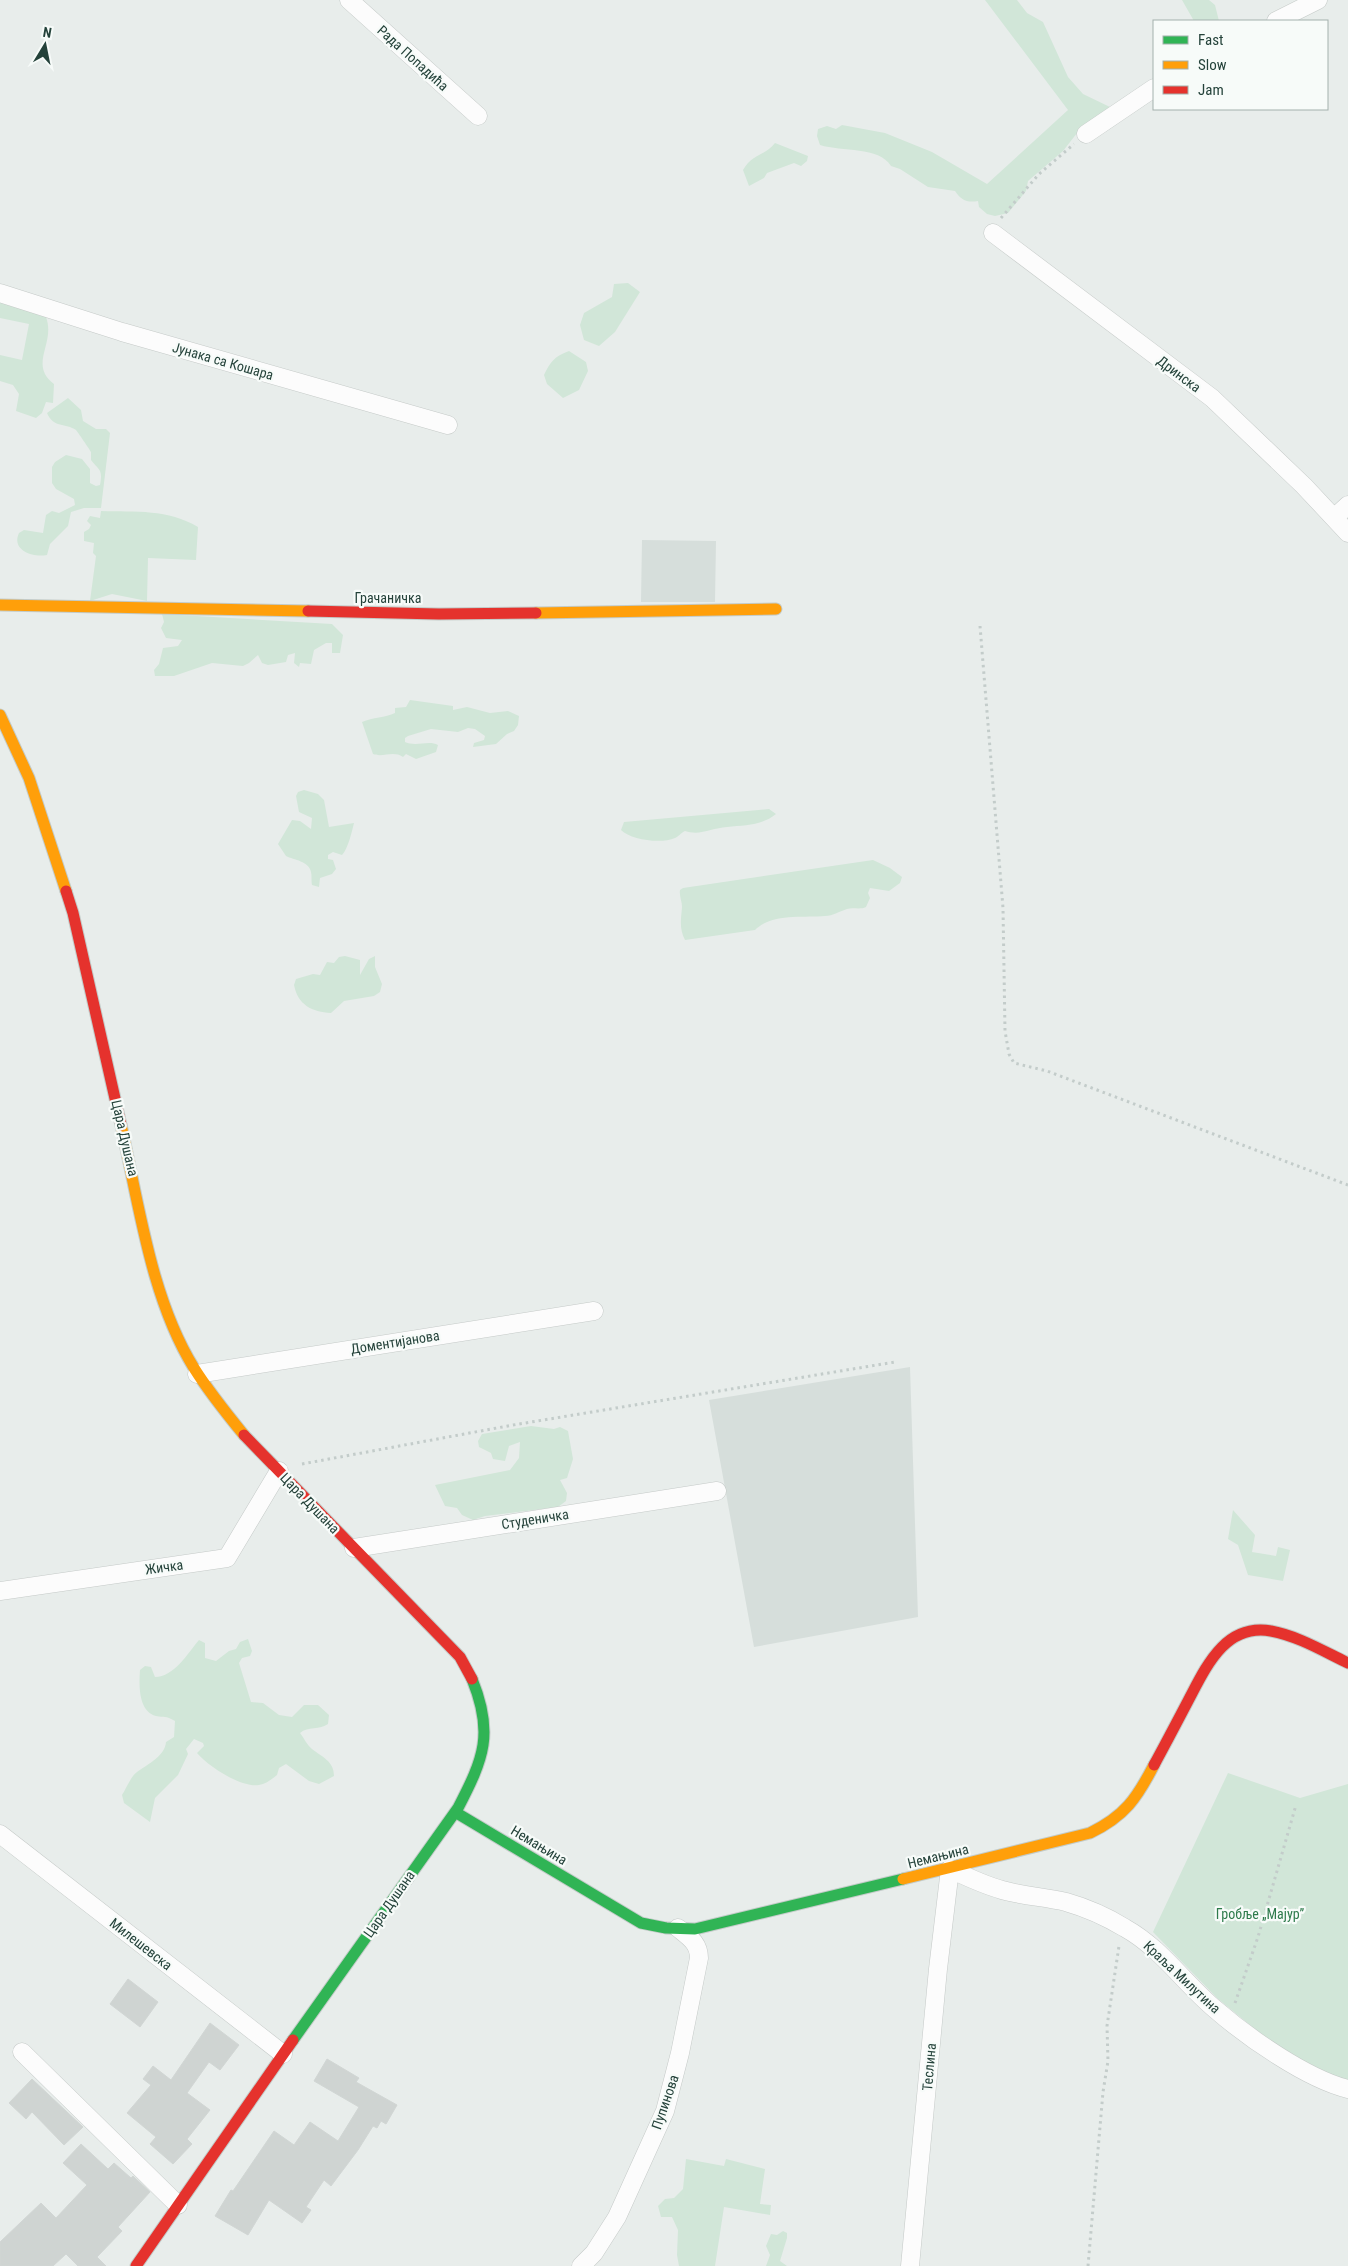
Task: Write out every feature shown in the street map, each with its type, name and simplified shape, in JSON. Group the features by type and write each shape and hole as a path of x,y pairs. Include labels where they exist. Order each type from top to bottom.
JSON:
{"street":[{"name":"Рада Попадића","path":"349,0 478,116"},
{"path":"1278,20 1318,0"},
{"path":"1086,134 1153,89"},
{"name":"Дринска","path":"992,233 1212,398 1348,533"},
{"name":"Јунака са Кошара","path":"0,293 122,332 448,425"},
{"path":"1334,518 1348,505"},
{"name":"Грачаничка","path":"0,605 430,614 776,609"},
{"name":"Цара Душана","path":"0,715 29,778 73,913 156,1274 174,1331 197,1374 216,1401 281,1473 460,1657 473,1679 484,1708 485,1747 472,1782 454,1812 136,2266"},
{"name":"Доментијанова","path":"197,1374 594,1311"},
{"name":"Жичка","path":"0,1591 227,1558 281,1473"},
{"name":"Студеничка","path":"354,1548 717,1491"},
{"name":"Немањина","path":"454,1812 641,1922 695,1929 1082,1837 1106,1826 1123,1814 1137,1797 1211,1658 1223,1645 1244,1632 1267,1631 1292,1636 1348,1663"},
{"name":"Милешевска","path":"0,1834 283,2054"},
{"name":"Краља Милутина","path":"950,1869 981,1884 1003,1891 1067,1902 1098,1913 1122,1926 1148,1942 1215,2009 1262,2045 1325,2081 1348,2089"},
{"name":"Теслина","path":"910,2266 938,1969 950,1869"},
{"name":"Пупинова","path":"581,2266 594,2253 617,2217 665,2111 672,2088 699,1958 699,1949 678,1928"},
{"path":"22,2052 178,2205"}],"path":[{"path":"992,233 1004,214 1039,174 1086,134"},
{"path":"980,626 1002,900 1005,1031 1009,1054 1014,1063 1047,1071 1348,1185"},
{"path":"281,1473 310,1462 530,1422 895,1362"},
{"path":"1229,2020 1258,1937 1296,1805"},
{"path":"1088,2266 1103,2092 1108,2061 1107,2026 1122,1926"}],"shaded area":[{"path":"642,540 716,541 715,602 641,602"},
{"path":"910,1367 918,1617 754,1647 709,1400"}],"green space":[{"path":"985,0 1017,0 1027,13 1043,22 1068,77 1083,94 1110,107 1081,128 1063,151 1028,181 1026,191 1008,213 995,216 987,214 979,207 978,201 971,202 965,200 955,191 928,187 900,169 891,166 878,155 820,145 817,136 818,129 827,126 836,129 842,125 885,133 932,152 987,184 1068,110"},
{"path":"1182,0 1209,0 1215,5 1219,20 1193,20"},
{"path":"775,143 808,156 807,161 801,166 794,163 767,173 764,178 749,186 743,170 751,160"},
{"path":"628,283 640,292 615,332 599,346 584,340 580,325 584,313 612,297 614,284"},
{"path":"0,300 34,310 38,315 46,317 48,336 43,369 54,384 53,403 46,402 42,413 36,418 16,411 19,394 13,385 0,381 0,355 22,360 29,324 0,318"},
{"path":"569,351 586,362 588,371 579,390 563,398 547,384 544,375 548,366 554,360"},
{"path":"68,398 81,410 83,421 96,429 106,429 110,433 101,508 84,508 71,512 68,526 50,544 47,555 29,554 24,552 18,544 19,533 24,530 43,533 46,515 52,511 59,513 75,505 74,499 56,489 52,483 52,467 55,462 66,455 82,459 90,469 90,483 96,486 100,485 100,470 91,460 91,452 77,431 56,423 47,413"},
{"path":"101,511 163,514 187,521 198,527 196,560 148,558 147,601 112,594 90,601 96,556 93,553 94,543 84,541 84,532 91,525 87,521 90,516 100,518"},
{"path":"162,614 332,624 343,635 340,653 332,653 332,643 326,643 314,650 311,664 300,663 299,667 294,663 295,653 288,655 286,662 268,665 262,663 258,655 243,666 212,663 174,676 155,676 154,670 159,664 163,648 178,646 182,640 166,638 161,628 164,622"},
{"path":"410,700 453,706 453,710 467,707 490,713 508,711 519,716 518,725 514,731 507,734 496,744 473,747 474,743 484,740 485,736 475,729 468,728 458,732 431,729 408,736 405,738 405,742 438,745 436,752 416,759 406,754 403,757 396,754 373,754 362,722 395,713 395,708 406,707"},
{"path":"304,790 318,794 324,800 329,827 354,823 348,844 342,855 333,852 328,855 328,859 333,860 336,869 332,874 320,878 319,887 312,885 310,868 301,861 286,856 278,844 292,820 300,821 311,829 312,818 299,812 296,796 298,792"},
{"path":"769,809 776,814 759,823 696,833 685,831 676,837 662,841 639,839 621,830 624,822"},
{"path":"873,860 890,868 902,877 900,883 889,891 870,888 868,893 870,898 866,907 849,908 828,916 788,917 770,921 755,930 685,940 683,936 680,890 683,888"},
{"path":"345,956 360,960 360,975 369,959 375,956 375,967 382,984 380,992 374,996 344,1001 331,1013 312,1009 302,1002 294,985 296,979 313,974 320,975 327,962 334,963 339,957"},
{"path":"531,1426 554,1429 560,1427 568,1431 573,1459 567,1478 560,1480 567,1493 566,1501 558,1507 485,1516 473,1520 462,1515 457,1508 445,1506 435,1485 510,1470 519,1458 520,1442 509,1446 505,1461 493,1459 491,1453 479,1447 478,1441 482,1434"},
{"path":"1233,1510 1255,1535 1252,1552 1276,1556 1278,1547 1290,1550 1283,1581 1248,1575 1238,1545 1228,1539"},
{"path":"248,1639 252,1651 250,1656 242,1658 239,1663 251,1702 263,1703 279,1715 292,1717 304,1705 318,1705 329,1715 328,1724 307,1729 300,1733 310,1747 330,1763 334,1776 319,1784 309,1781 286,1764 279,1768 277,1775 264,1784 252,1785 243,1783 225,1775 202,1758 197,1753 204,1746 203,1743 194,1739 186,1749 188,1754 178,1775 155,1798 150,1822 124,1803 122,1795 135,1774 159,1756 166,1742 174,1737 175,1721 167,1717 156,1716 146,1709 141,1697 140,1670 145,1666 151,1667 155,1677 168,1673 180,1663 199,1640 205,1643 205,1658 216,1661 229,1651 236,1649 240,1642"},
{"name":"Гробље „Мајур”","path":"1228,1773 1300,1798 1348,1784 1348,2083 1339,2081 1278,2048 1217,1998 1153,1932"},
{"path":"686,2159 724,2166 726,2159 765,2169 760,2204 771,2205 770,2215 724,2207 715,2266 679,2266 677,2255 678,2230 672,2217 661,2217 658,2206 665,2199 674,2198 683,2189"},
{"path":"783,2231 787,2233 787,2238 780,2261 787,2266 766,2266 770,2255 766,2246 771,2234 777,2235"}],"building":[{"path":"128,1979 158,2002 140,2027 110,2004"},
{"path":"210,2023 239,2045 220,2070 209,2062 187,2093 210,2110 187,2139 192,2144 173,2164 150,2144 156,2137 127,2113 151,2085 143,2079 153,2066 171,2080"},
{"path":"327,2059 359,2078 356,2082 397,2105 386,2124 381,2121 377,2128 373,2126 331,2186 324,2180 306,2207 311,2210 302,2223 269,2200 248,2235 215,2216 231,2190 233,2191 274,2131 294,2145 310,2122 338,2141 359,2107 314,2081"},
{"path":"32,2079 83,2127 64,2145 32,2112 26,2119 9,2103"},
{"path":"81,2144 108,2169 114,2163 131,2178 133,2176 150,2192 118,2227 122,2231 97,2257 106,2266 78,2266 66,2254 53,2266 0,2266 0,2242 41,2203 56,2218 87,2185 63,2163"}],"traffic: fast":[{"path":"293,2040 458,1808 467,1790 480,1759 484,1730 483,1715 472,1679"},
{"path":"455,1812 641,1923 666,1928 695,1929 903,1879"}],"traffic: slow":[{"path":"0,605 308,611"},
{"path":"536,613 776,609"},
{"path":"0,715 29,778 66,891"},
{"path":"121,1125 148,1250 167,1312 179,1341 194,1368 244,1435"},
{"path":"903,1879 1090,1833 1112,1820 1129,1805 1136,1797 1154,1765"}],"traffic: jam":[{"path":"308,611 439,614 536,613"},
{"path":"66,891 73,913 121,1125"},
{"path":"244,1435 460,1657 472,1679"},
{"path":"1154,1765 1210,1662 1219,1650 1241,1634 1255,1630 1281,1633 1310,1644 1348,1663"},
{"path":"136,2266 293,2040"}]}
